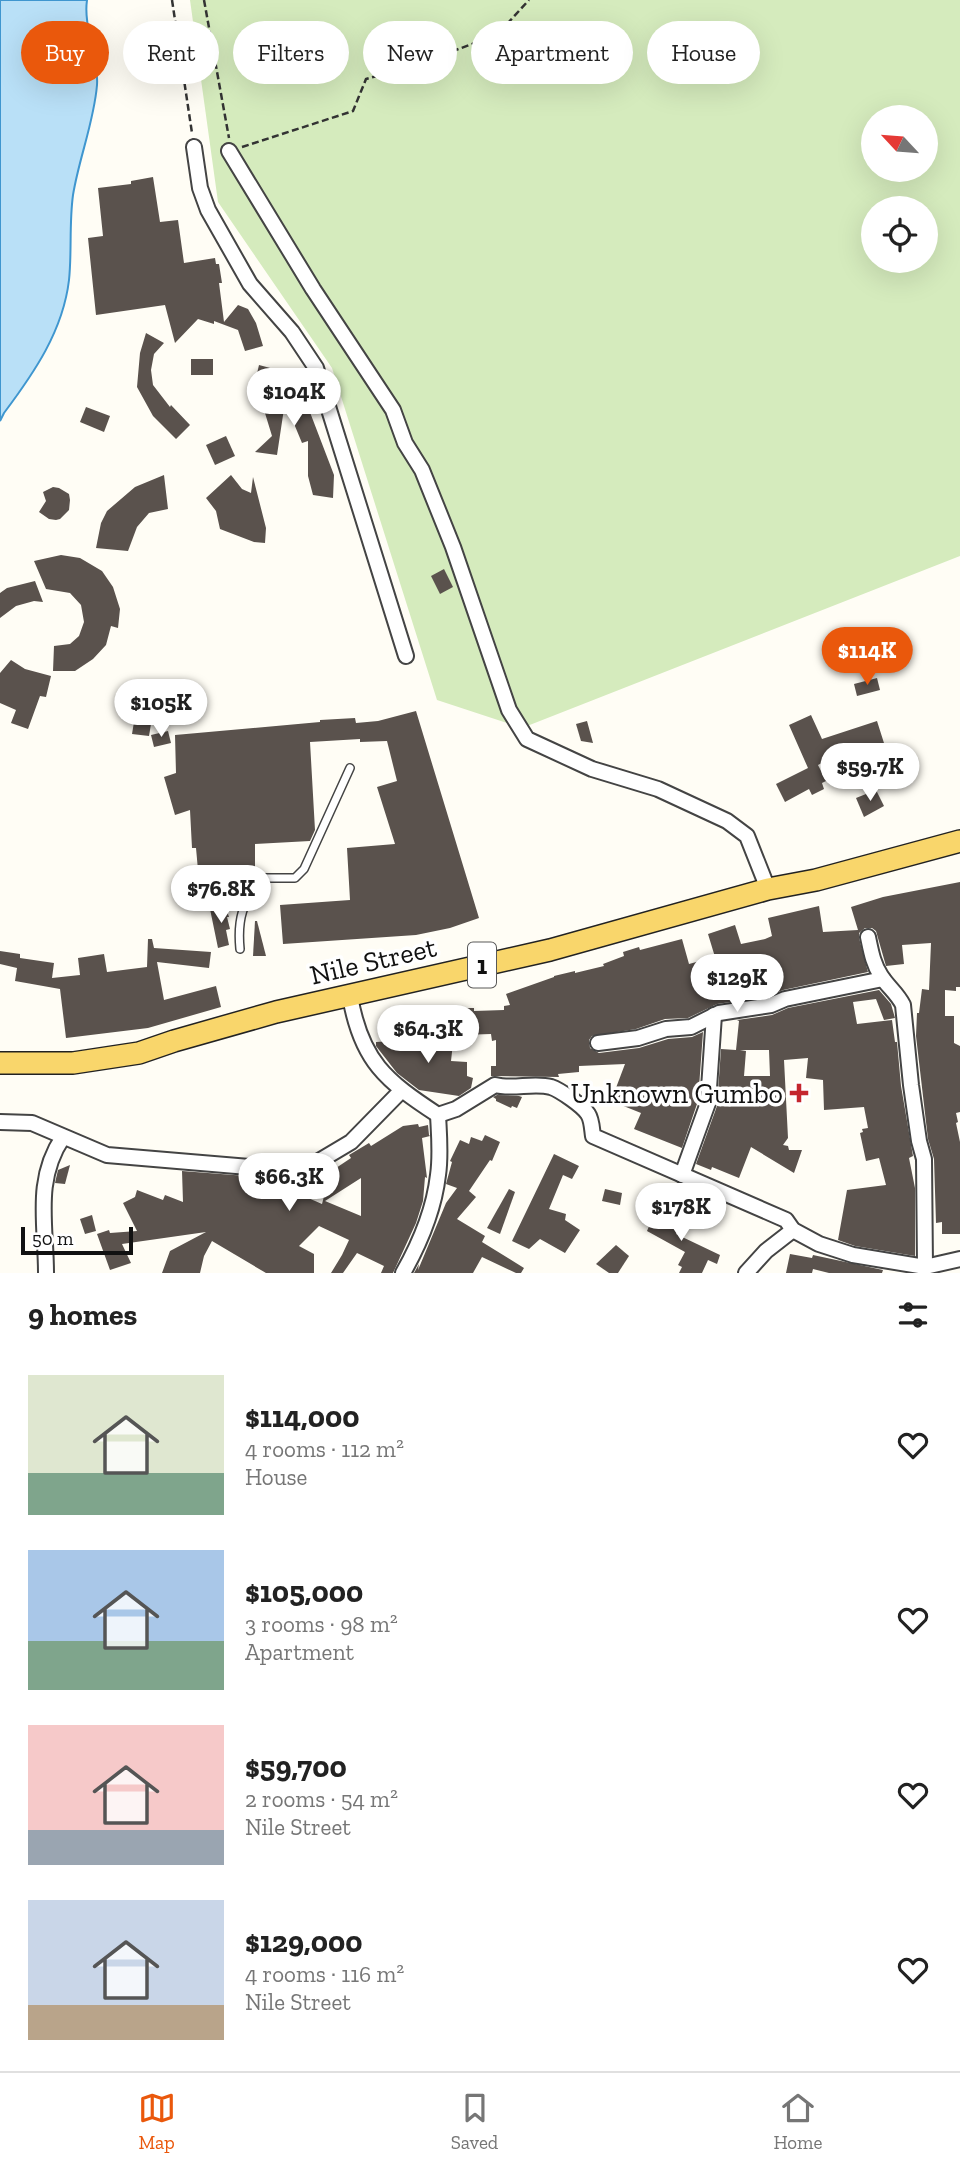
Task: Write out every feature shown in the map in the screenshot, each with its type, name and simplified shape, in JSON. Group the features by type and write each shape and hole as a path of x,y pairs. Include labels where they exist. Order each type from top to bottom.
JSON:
{"main road":[{"name":"Nile Street","path":"0,1063 73,1063 139,1054 174,1041 276,1012 550,950 768,889 816,880 960,841"}],"street":[{"path":"194,147 208,210 250,284 292,332 316,368 406,656"},
{"path":"229,151 274,229 393,410 405,443 422,470 453,547 509,710 527,739 592,769 658,789 727,821 747,836 768,889"},
{"path":"868,937 874,963 883,979 898,995 902,1005 911,1085 924,1159 925,1268"},
{"path":"598,1043 638,1038 666,1029 691,1027 719,1013 771,1005 785,999 883,979"},
{"path":"350,996 360,1038 376,1066 401,1091 438,1115"},
{"path":"682,1175 708,1103 714,1016"},
{"path":"438,1115 456,1109 495,1085 507,1088 552,1087 589,1115 593,1136 786,1220 793,1230 819,1244 853,1255 925,1268 955,1264"},
{"path":"0,1122 33,1123 107,1155 272,1169 309,1167 351,1142 401,1091"},
{"path":"403,1273 417,1248 432,1206 438,1175 438,1115"},
{"path":"47,1273 43,1192 53,1152 63,1137"},
{"path":"746,1273 766,1251 793,1230"}],"lane":[{"path":"240,949 239,916 246,899 260,878 295,878 304,869 350,768"}],"path":[{"path":"172,0 194,147"},
{"path":"204,0 229,136 229,151 352,111 366,79 409,67 497,35 529,0"}],"green space":[{"path":"190,0 960,0 960,556 522,728 437,700 332,368 218,202 202,84 219,84 219,21 193,21"}],"water":[{"path":"0,0 87,0 87,21 21,21 21,84 97,85 73,195 69,280 61,317 46,351 0,421"}],"building":[{"path":"153,177 160,222 178,220 184,263 215,258 216,264 219,264 222,283 219,283 224,322 238,305 248,309 256,323 263,346 245,351 238,330 214,321 214,324 198,319 175,343 165,305 96,315 88,238 103,236 98,188 131,184 131,181"},
{"path":"146,333 164,343 154,354 151,370 153,385 170,407 171,405 190,425 176,439 153,416 137,387 140,353"},
{"path":"191,359 213,359 213,375 191,375"},
{"path":"259,365 289,373 282,402 303,394 334,475 333,498 313,495 308,476 308,441 302,443 285,402 277,455 255,452 272,436 257,387 254,386"},
{"path":"86,407 110,416 104,432 80,422"},
{"path":"226,436 235,456 215,465 206,445"},
{"path":"164,475 168,509 149,513 137,527 128,551 96,548 101,523 107,511 135,487"},
{"path":"231,475 242,489 251,493 253,477 266,528 265,543 254,542 220,529 216,511 206,498"},
{"path":"53,487 69,494 70,500 69,510 56,520 39,512 46,501 43,492"},
{"path":"61,555 80,558 102,571 113,587 120,609 118,628 111,626 106,645 93,659 75,671 53,671 54,646 70,644 79,636 84,622 81,605 70,593 46,589 34,561"},
{"path":"444,569 453,587 440,594 431,576"},
{"path":"35,581 43,602 34,601 16,606 0,618 0,593 7,588"},
{"path":"11,660 25,669 51,676 46,697 40,696 28,729 11,723 16,710 0,703 0,673"},
{"path":"877,678 880,690 857,696 854,684"},
{"path":"136,710 153,712 149,736 132,734"},
{"path":"416,711 479,918 416,935 283,944 280,905 350,900 347,848 395,844 377,787 397,781 387,741 360,742 360,739 310,742 315,830 310,841 255,844 255,869 216,871 216,867 198,870 196,848 192,848 190,810 175,815 164,777 176,773 175,735 320,720 355,718 356,723 378,721"},
{"path":"811,715 822,739 877,721 890,762 855,773 847,749 818,765 826,781 822,783 824,789 812,795 809,789 785,802 776,784 808,768 789,725"},
{"path":"587,721 593,743 581,741 576,724"},
{"path":"168,731 171,743 154,747 151,735"},
{"path":"876,790 884,806 864,817 856,798"},
{"path":"960,882 960,987 956,987 956,991 945,990 945,1016 954,1016 954,1043 960,1046 960,1112 956,1113 956,1123 960,1142 960,1234 942,1234 942,1222 936,1223 934,1159 928,1139 916,1036 922,989 929,990 931,943 902,945 904,964 886,966 876,931 865,928 859,933 859,938 868,972 783,990 768,996 717,1004 688,1018 665,1019 636,1029 592,1036 589,1040 590,1048 599,1053 639,1048 668,1039 692,1037 703,1032 698,1101 682,1148 634,1129 641,1113 611,1101 625,1064 579,1066 579,1072 558,1074 559,1077 491,1076 491,1066 496,1066 496,1040 492,1041 491,1034 460,1035 459,1008 474,1008 474,1011 504,1010 504,1006 510,1005 506,994 554,976 604,966 603,964 624,956 623,952 639,947 640,950 682,939 689,964 715,957 708,934 735,925 741,944 765,939 772,936 768,918 819,906 823,932 858,930 851,907 883,897"},
{"path":"225,905 229,917 230,929 226,930 229,945 218,948 210,909"},
{"path":"257,921 266,956 253,956"},
{"path":"148,939 152,939 154,948 211,952 209,968 157,962 164,1000 216,986 221,1007 148,1028 66,1038 60,989 15,981 17,968 0,964 0,951 20,954 20,958 54,963 52,978 80,975 78,958 104,954 107,972 147,967"},
{"path":"348,967 349,979 337,980 337,976 314,982 312,970"},
{"path":"879,990 891,1004 895,1018 884,1020 876,999 853,1002 857,1024 892,1020 913,1156 909,1158 915,1188 915,1256 855,1246 838,1240 847,1190 886,1185 879,1158 866,1161 860,1133 863,1132 862,1129 868,1128 864,1107 824,1110 823,1080 806,1078 808,1058 784,1060 788,1138 783,1145 788,1146 789,1150 802,1150 794,1173 751,1147 739,1178 712,1167 711,1170 696,1164 717,1106 721,1049 736,1050 737,1020 772,1015 788,1008","holes":["740,1050 769,1050 770,1076 744,1076 746,1051"]},
{"path":"427,1039 453,1043 451,1061 467,1062 467,1076 473,1078 471,1088 459,1096 419,1090 397,1073 376,1046 376,1042"},
{"path":"493,1097 522,1097 517,1108 511,1108 496,1101"},
{"path":"428,1125 430,1136 422,1138 427,1178 425,1177 423,1201 393,1273 381,1273 384,1266 357,1253 343,1273 331,1273 349,1240 319,1226 299,1246 314,1254 314,1273 266,1273 212,1241 204,1256 200,1273 162,1273 170,1251 206,1232 122,1244 131,1263 110,1270 97,1234 109,1230 110,1233 137,1231 123,1203 135,1197 137,1190 163,1200 165,1195 183,1202 182,1171 258,1177 259,1183 285,1178 289,1187 322,1204 329,1177 327,1174 351,1158 349,1155 369,1143 371,1146 403,1126","holes":["361,1178 361,1216 325,1201"]},
{"path":"485,1135 500,1142 492,1161 490,1160 469,1191 476,1197 457,1219 485,1236 482,1242 524,1268 521,1273 516,1273 482,1257 473,1273 414,1273 419,1264 418,1270 446,1203 457,1188 446,1184 452,1162 450,1161 460,1140 469,1144 471,1137 482,1141"},
{"path":"554,1154 579,1166 572,1179 563,1175 549,1209 566,1214 565,1220 580,1230 565,1253 540,1239 529,1249 512,1241"},
{"path":"70,1165 65,1184 55,1183 58,1170"},
{"path":"509,1189 515,1192 500,1234 487,1228"},
{"path":"605,1189 622,1193 620,1205 602,1201"},
{"path":"651,1210 665,1217 668,1211 683,1218 676,1234 720,1255 717,1264 708,1260 702,1273 679,1273 682,1267 678,1265 685,1252 647,1231 650,1224 660,1228 646,1222"},
{"path":"92,1215 96,1231 85,1234 80,1219"},
{"path":"616,1245 629,1256 618,1273 609,1273 596,1264"},
{"path":"790,1254 812,1258 813,1255 883,1270 882,1273 829,1273 813,1269 812,1273 786,1273"}],"place":[{"name":"Unknown Gumbo","path":"799,1093"}]}
